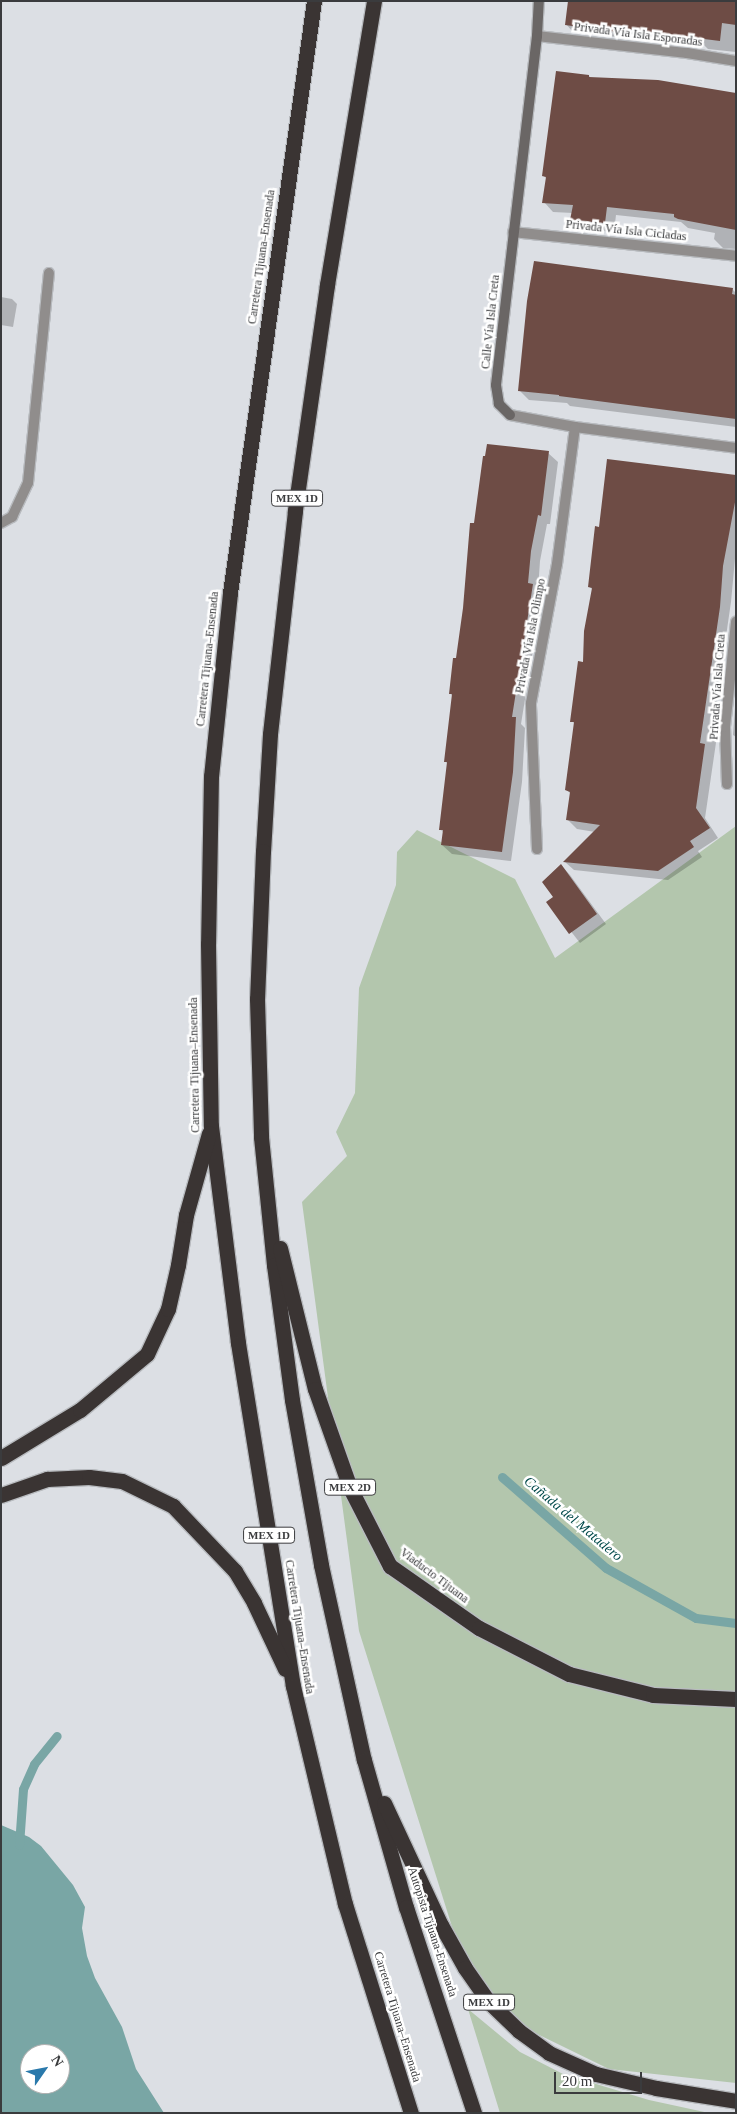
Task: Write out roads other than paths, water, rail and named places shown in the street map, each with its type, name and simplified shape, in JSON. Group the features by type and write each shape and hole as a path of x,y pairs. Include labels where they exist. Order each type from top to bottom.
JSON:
{"highway":[{"name":"Carretera Tijuana–Ensenada","path":"314,1 230,593 211,776 208,944 211,1126 238,1343 293,1686 345,1904 411,2113"},
{"name":"MEX 1D","path":"374,1 327,286 295,512 270,734 263,851 257,999 261,1137 294,1410 321,1565 364,1760 441,1925 460,1960 488,2001 519,2031 549,2053 596,2074 656,2088 736,2101"},
{"path":"1,1458 80,1410 147,1354 168,1309 178,1265 186,1215 211,1126"},
{"name":"Viaducto Tijuana","path":"268,1200 315,1389 350,1488 390,1566 479,1628 569,1674 653,1695 736,1699"},
{"path":"1,1495 47,1479 89,1476 122,1481 174,1506 235,1571 254,1602 293,1686"},
{"name":"Autopista Tijuana-Ensenada","path":"364,1760 406,1907 474,2113"}],"street":[{"name":"Calle Vía Isla Creta","path":"539,1 538,36 496,385 499,404 510,415 575,428 736,448"},
{"name":"Privada Vía Isla Esporadas","path":"538,36 687,53 736,62"},
{"name":"Privada Vía Isla Cicladas","path":"513,232 736,256"},
{"path":"1,523 12,517 28,483 50,273"},
{"name":"Privada Vía Isla Olimpo","path":"537,849 531,703 557,564 575,428"},
{"name":"Privada Vía Isla Creta","path":"727,784 725,727 736,622"}],"water":[{"path":"1,1825 29,1837 41,1846 73,1885 85,1907 82,1928 87,1956 95,1978 122,2027 136,2069 164,2113 1,2113"}],"waterway":[{"name":"Cañada del Matadero","path":"502,1477 606,1568 696,1618 736,1623"},
{"name":"Cañada del Matadero","path":"19,1845 23,1789 34,1764 57,1736"}]}
